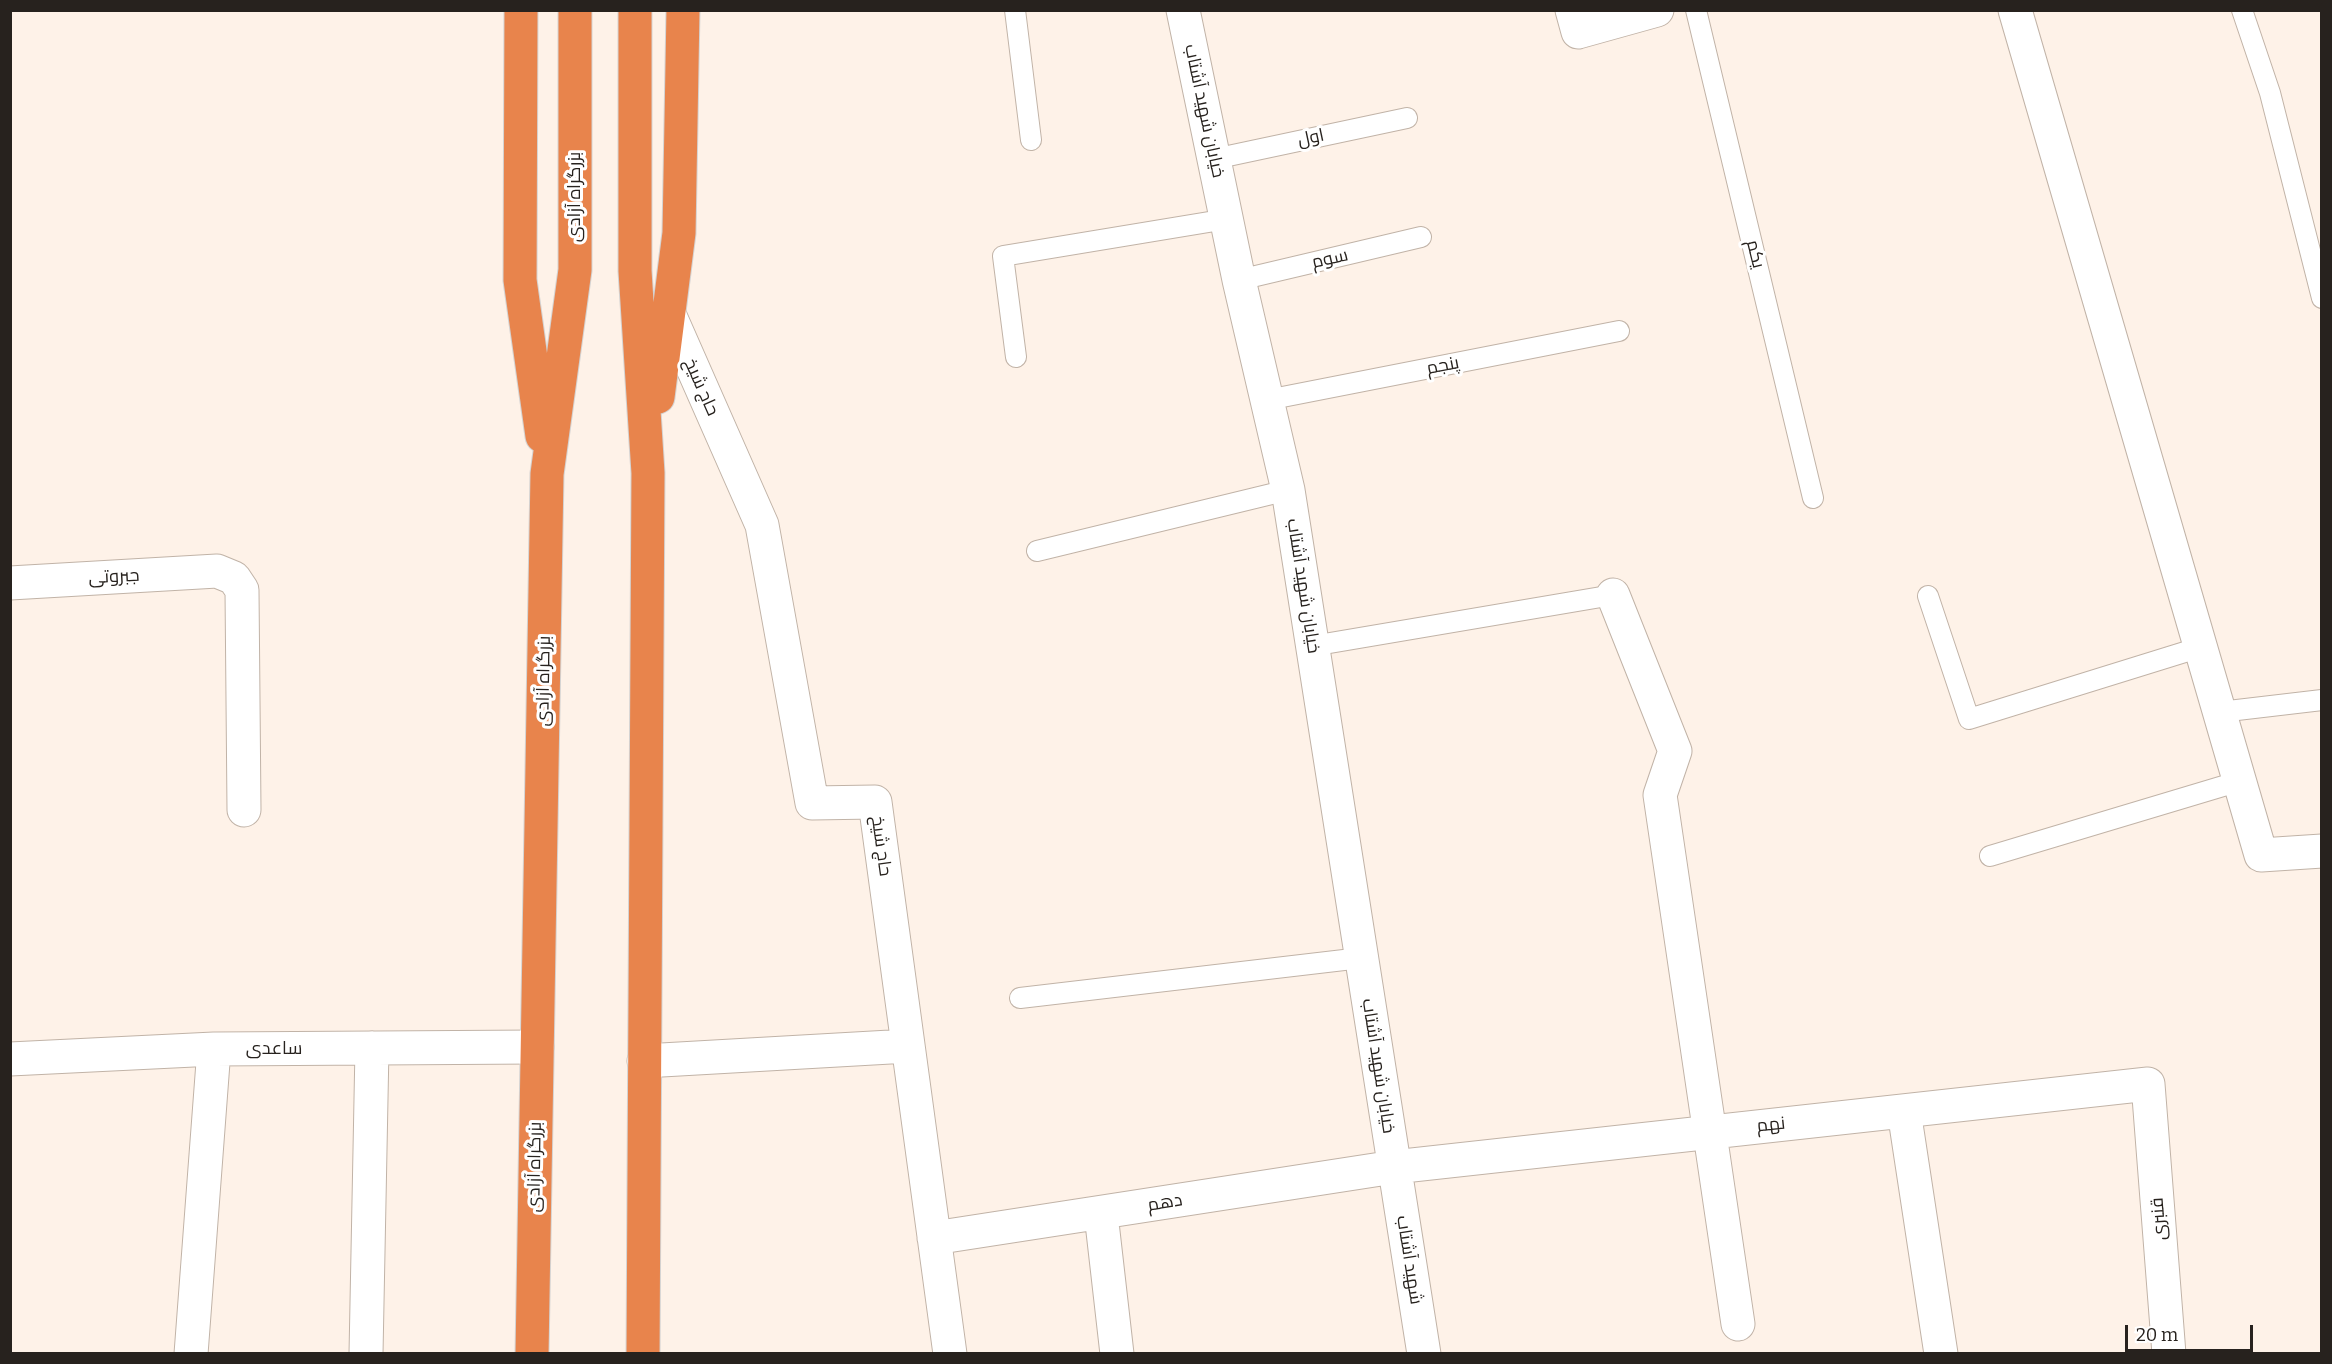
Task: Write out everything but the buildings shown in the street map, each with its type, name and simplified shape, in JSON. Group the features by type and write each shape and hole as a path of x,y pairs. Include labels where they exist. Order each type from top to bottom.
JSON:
{"highway":[{"path":"522,10 520,280 547,474"},
{"name":"بزرگراه آزادی","path":"532,1353 547,474 575,270 575,10"},
{"path":"635,10 635,271 648,473 643,1353"},
{"path":"648,473 680,232 683,10"}],"street":[{"name":"خیابان شهید آشتاب","path":"1183,10 1239,280 1288,490 1394,1167"},
{"path":"1572,10 1578,32 1657,10"},
{"path":"2015,10 2261,855 2322,851"},
{"name":"حاج شیخ","path":"669,314 762,525 812,803 875,802 950,1353"},
{"name":"جبروتی","path":"10,583 217,572 234,579 242,590 244,810"},
{"path":"1613,595 1675,751 1660,795 1738,1324"},
{"path":"644,1061 908,1046"},
{"name":"ساعدی","path":"10,1059 214,1049 537,1047"},
{"path":"366,1353 372,1048"},
{"path":"191,1353 214,1049"},
{"name":"نهم","path":"1394,1167 2148,1084"},
{"name":"قنبری","path":"2148,1084 2169,1353"},
{"path":"1904,1111 1941,1353"},
{"name":"دهم","path":"934,1238 1394,1167"},
{"name":"شهید آشتاب","path":"1394,1167 1424,1353"},
{"path":"1101,1214 1117,1353"}],"lane":[{"path":"1015,10 1031,140"},
{"name":"یکم","path":"1696,10 1813,498"},
{"path":"2242,10 2270,93 2322,298"},
{"name":"اول","path":"1214,159 1407,118"},
{"path":"1016,357 1003,256 1227,219"},
{"name":"سوم","path":"1239,280 1421,237"},
{"name":"پنجم","path":"1267,400 1619,331"},
{"path":"1038,551 1288,490"},
{"path":"1312,646 1613,595"},
{"path":"1928,596 1969,720 2201,647"},
{"path":"2220,712 2322,700"},
{"path":"1990,856 2240,781"},
{"path":"1020,998 1361,958"}]}
